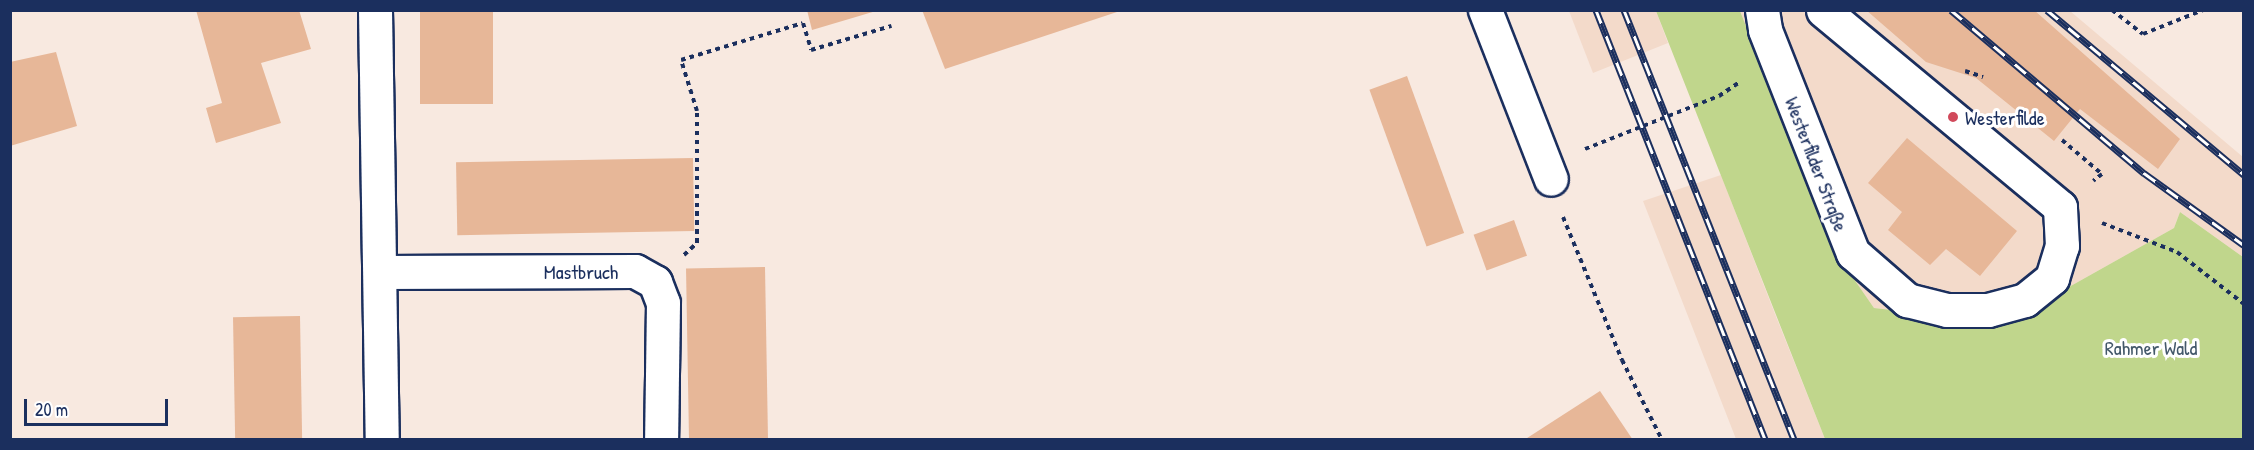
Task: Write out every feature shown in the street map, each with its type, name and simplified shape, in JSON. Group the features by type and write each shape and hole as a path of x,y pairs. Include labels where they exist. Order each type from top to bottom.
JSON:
{"street":[{"path":"375,10 382,440"},
{"path":"1485,10 1551,179"},
{"name":"Westerfilder Straße","path":"1762,10 1765,30 1836,219 1853,253 1907,300 1947,310 1988,310 2025,300 2052,278 2062,246 2060,207"},
{"path":"1823,10 2060,207"},
{"name":"Mastbruch","path":"381,272 635,271 655,282"},
{"path":"655,282 663,303 661,440"}],"path":[{"path":"2112,10 2143,34 2203,10"},
{"path":"655,282 698,243 698,111 681,60 803,23 811,50 891,26"},
{"path":"1617,136 1719,96"},
{"path":"1551,179 1572,244 1662,440"},
{"path":"2060,207 2176,252 2244,304"}],"shaded area":[{"path":"1569,11 1656,11 1668,43 1593,73"},
{"path":"1740,11 2070,11 2243,157 2243,257 2180,212 2174,228 2005,323 1874,308 1838,256"},
{"path":"1721,175 1825,439 1736,439 1643,201"}],"green space":[{"name":"Rahmer Wald","path":"1656,11 1740,11 1838,256 1874,308 2005,323 2174,228 2180,212 2243,257 2243,439 1825,439"}],"building":[{"path":"196,10 299,10 311,49 261,63 281,123 216,143 206,108 222,103"},
{"path":"420,10 493,10 493,104 420,104"},
{"path":"807,10 876,10 876,11 812,30"},
{"path":"922,10 1120,10 1120,11 945,69"},
{"path":"1866,10 2034,10 2180,139 2158,169 2080,109 2054,141 1976,78 1926,62"},
{"path":"56,52 77,126 10,146 10,62"},
{"path":"1407,76 1464,233 1427,247 1369,90"},
{"path":"1907,138 2017,231 1980,276 1946,249 1930,265 1888,230 1902,212 1868,183"},
{"path":"693,158 694,231 457,235 456,162"},
{"path":"1514,220 1527,256 1487,270 1474,235"},
{"path":"765,267 768,440 689,440 686,268"},
{"path":"300,316 302,440 235,440 233,317"},
{"path":"1600,391 1633,440 1524,440"}],"railway":[{"path":"1596,10 1765,440"},
{"path":"1624,10 1794,440"},
{"path":"1951,10 2144,173 2244,245"},
{"path":"2047,10 2244,175"}],"place":[{"name":"Westerfilde","path":"1953,117"}]}
